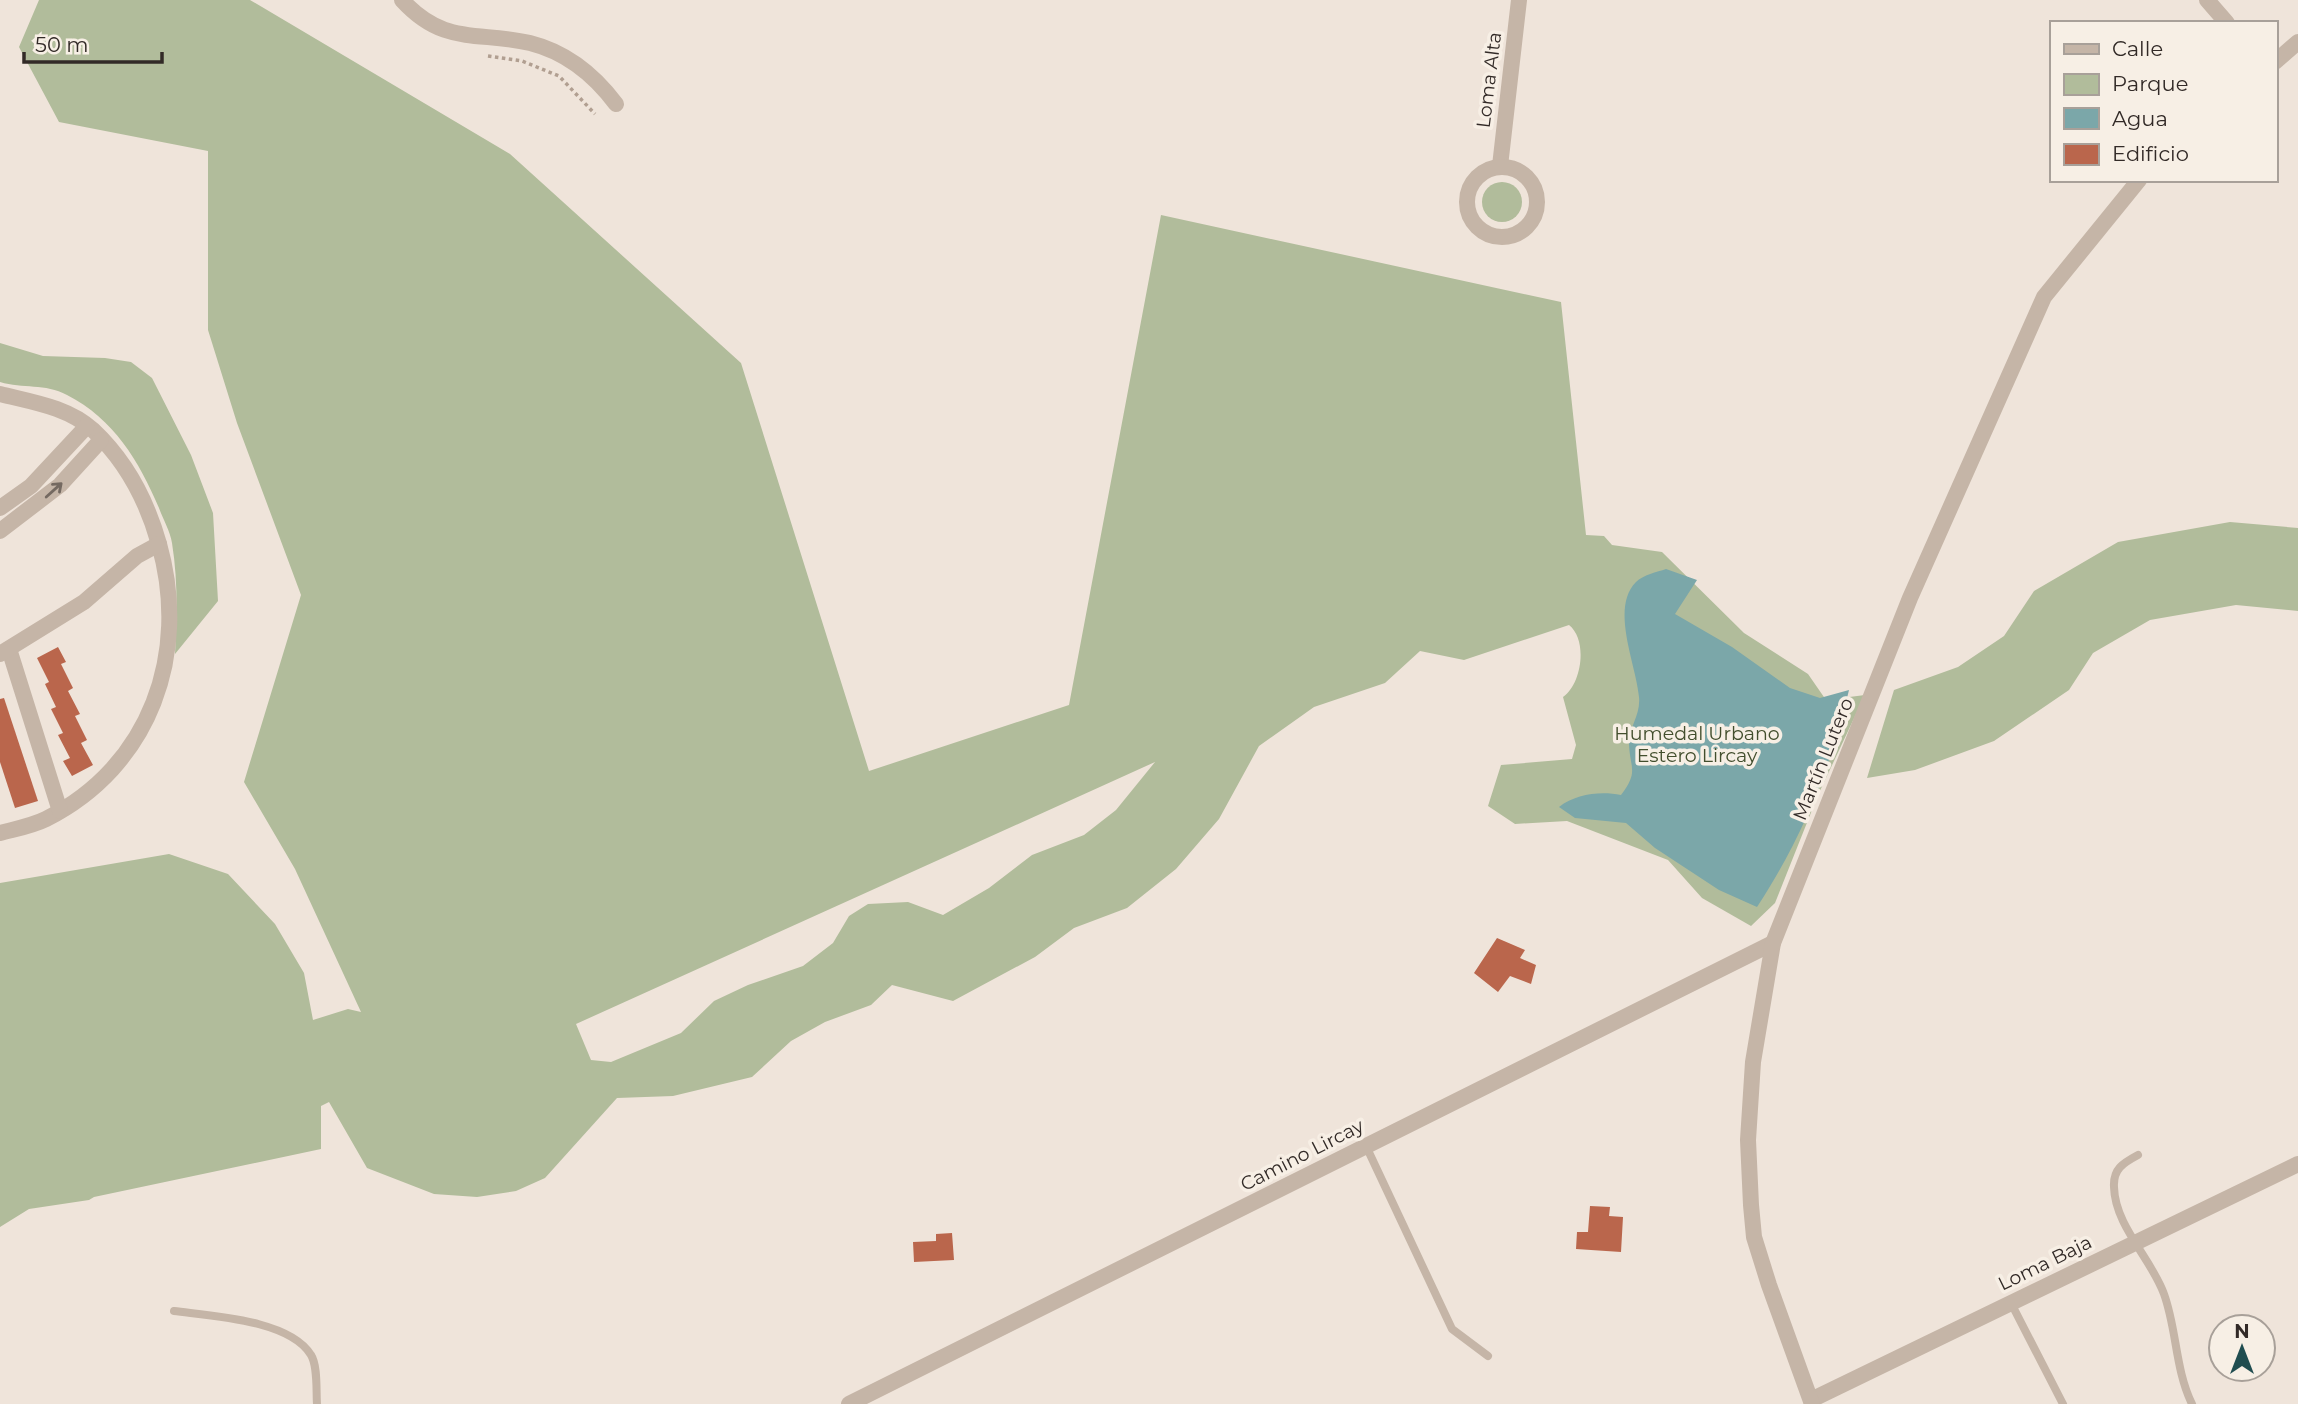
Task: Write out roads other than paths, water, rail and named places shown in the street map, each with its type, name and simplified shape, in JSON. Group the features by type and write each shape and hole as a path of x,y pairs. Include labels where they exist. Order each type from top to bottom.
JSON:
{"street":[{"path":"402,0 413,12 440,29 465,37 530,43 556,52 584,70 616,104"},
{"name":"Loma Alta","path":"1500,166 1520,0"},
{"path":"2207,0 2225,21"},
{"path":"2277,60 2298,42"},
{"path":"1500,166 1527,175 1539,200 1530,227 1504,239 1478,230 1465,204 1475,178 1500,166"},
{"name":"Martín Lutero","path":"1812,1402 1765,1273 1754,1237 1751,1205 1748,1140 1753,1062 1773,943 1910,598 2043,298 2137,182"},
{"path":"0,394 59,409 87,426 123,466 149,509 167,579 171,614 166,662 160,685 152,707 128,749 97,783 60,811 43,821 0,833"},
{"path":"0,508 31,486 87,426"},
{"path":"0,531 60,485 101,440"},
{"path":"60,811 4,652 84,602 137,556 159,544"},
{"name":"Camino Lircay","path":"849,1404 1773,943"},
{"name":"Loma Baja","path":"1812,1402 2298,1164"}],"lane":[{"path":"1366,1146 1452,1329 1488,1356"},
{"path":"2138,1155 2121,1164 2114,1187 2121,1216 2164,1294 2176,1355 2192,1404"},
{"path":"2011,1303 2063,1404"},
{"path":"174,1311 245,1321 295,1338 313,1357 317,1404"}],"water":[{"path":"1666,569 1697,580 1675,614 1732,647 1790,688 1820,698 1849,690 1842,719 1813,803 1773,882 1757,907 1719,890 1655,848 1626,823 1575,818 1559,807 1588,795 1621,795 1630,780 1632,770 1629,738 1638,710 1639,697 1627,637 1625,606 1636,582"}],"park label":[{"name":"Humedal Urbano Estero Lircay","path":"1697,744"}]}
